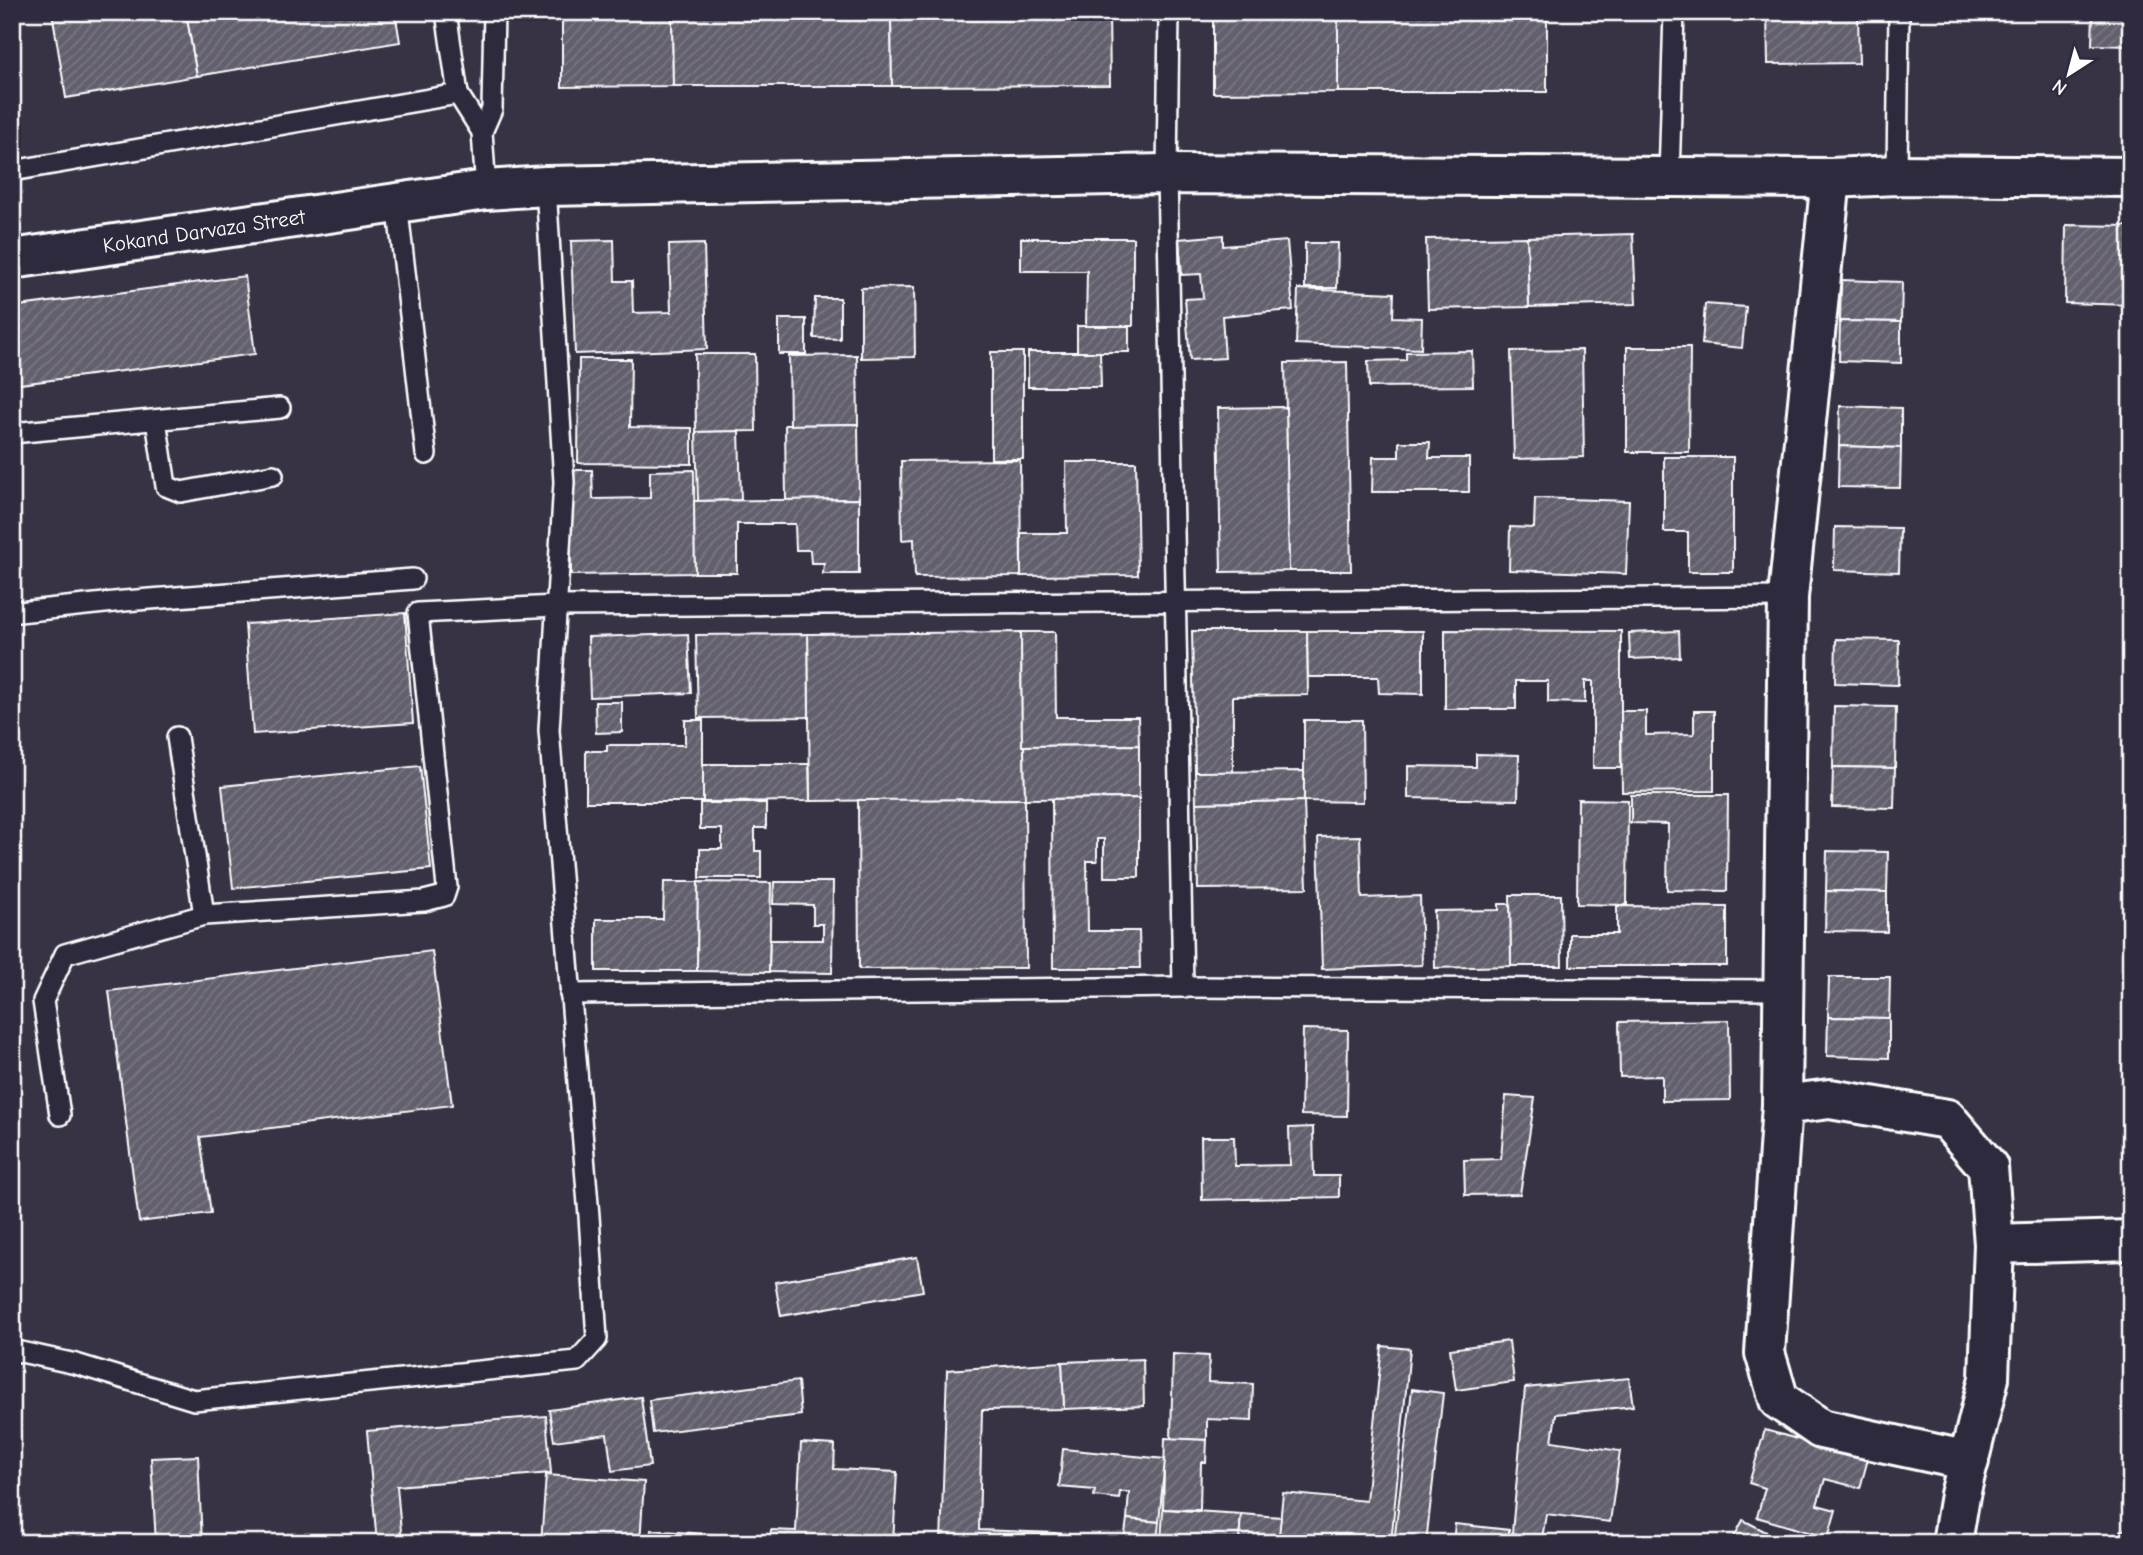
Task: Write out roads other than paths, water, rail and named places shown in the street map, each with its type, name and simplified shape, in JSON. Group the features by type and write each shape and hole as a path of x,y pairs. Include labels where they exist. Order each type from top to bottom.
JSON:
{"street":[{"name":"Kokand Darvaza Street","path":"12,259 397,202 485,190 546,186 1167,174 2131,177"},
{"path":"1831,178 1788,597 1782,1105 1765,1353 1779,1400 1821,1429 1969,1461"},
{"path":"1782,1105 1830,1099 1947,1119 1988,1167 1994,1244 1989,1378 1952,1543"},
{"path":"1994,1244 2131,1240"}],"lane":[{"path":"446,12 458,94 482,132"},
{"path":"485,190 482,132 492,109 494,12"},
{"path":"1169,12 1167,174 1183,987"},
{"path":"1669,177 1674,12"},
{"path":"1897,175 1899,12"},
{"path":"12,170 458,94"},
{"path":"12,1350 76,1364 194,1400 577,1361 597,1339 549,730 564,482 546,186"},
{"path":"397,202 426,454"},
{"path":"12,433 279,408"},
{"path":"156,420 166,486 181,492 274,475"},
{"path":"12,608 19,612 124,601 413,579"},
{"path":"60,1115 43,1001 65,954 204,915 424,901 444,896 447,887 418,613 556,606 1788,597"},
{"path":"177,737 204,915"},
{"path":"570,994 1183,987 1782,990"}]}
